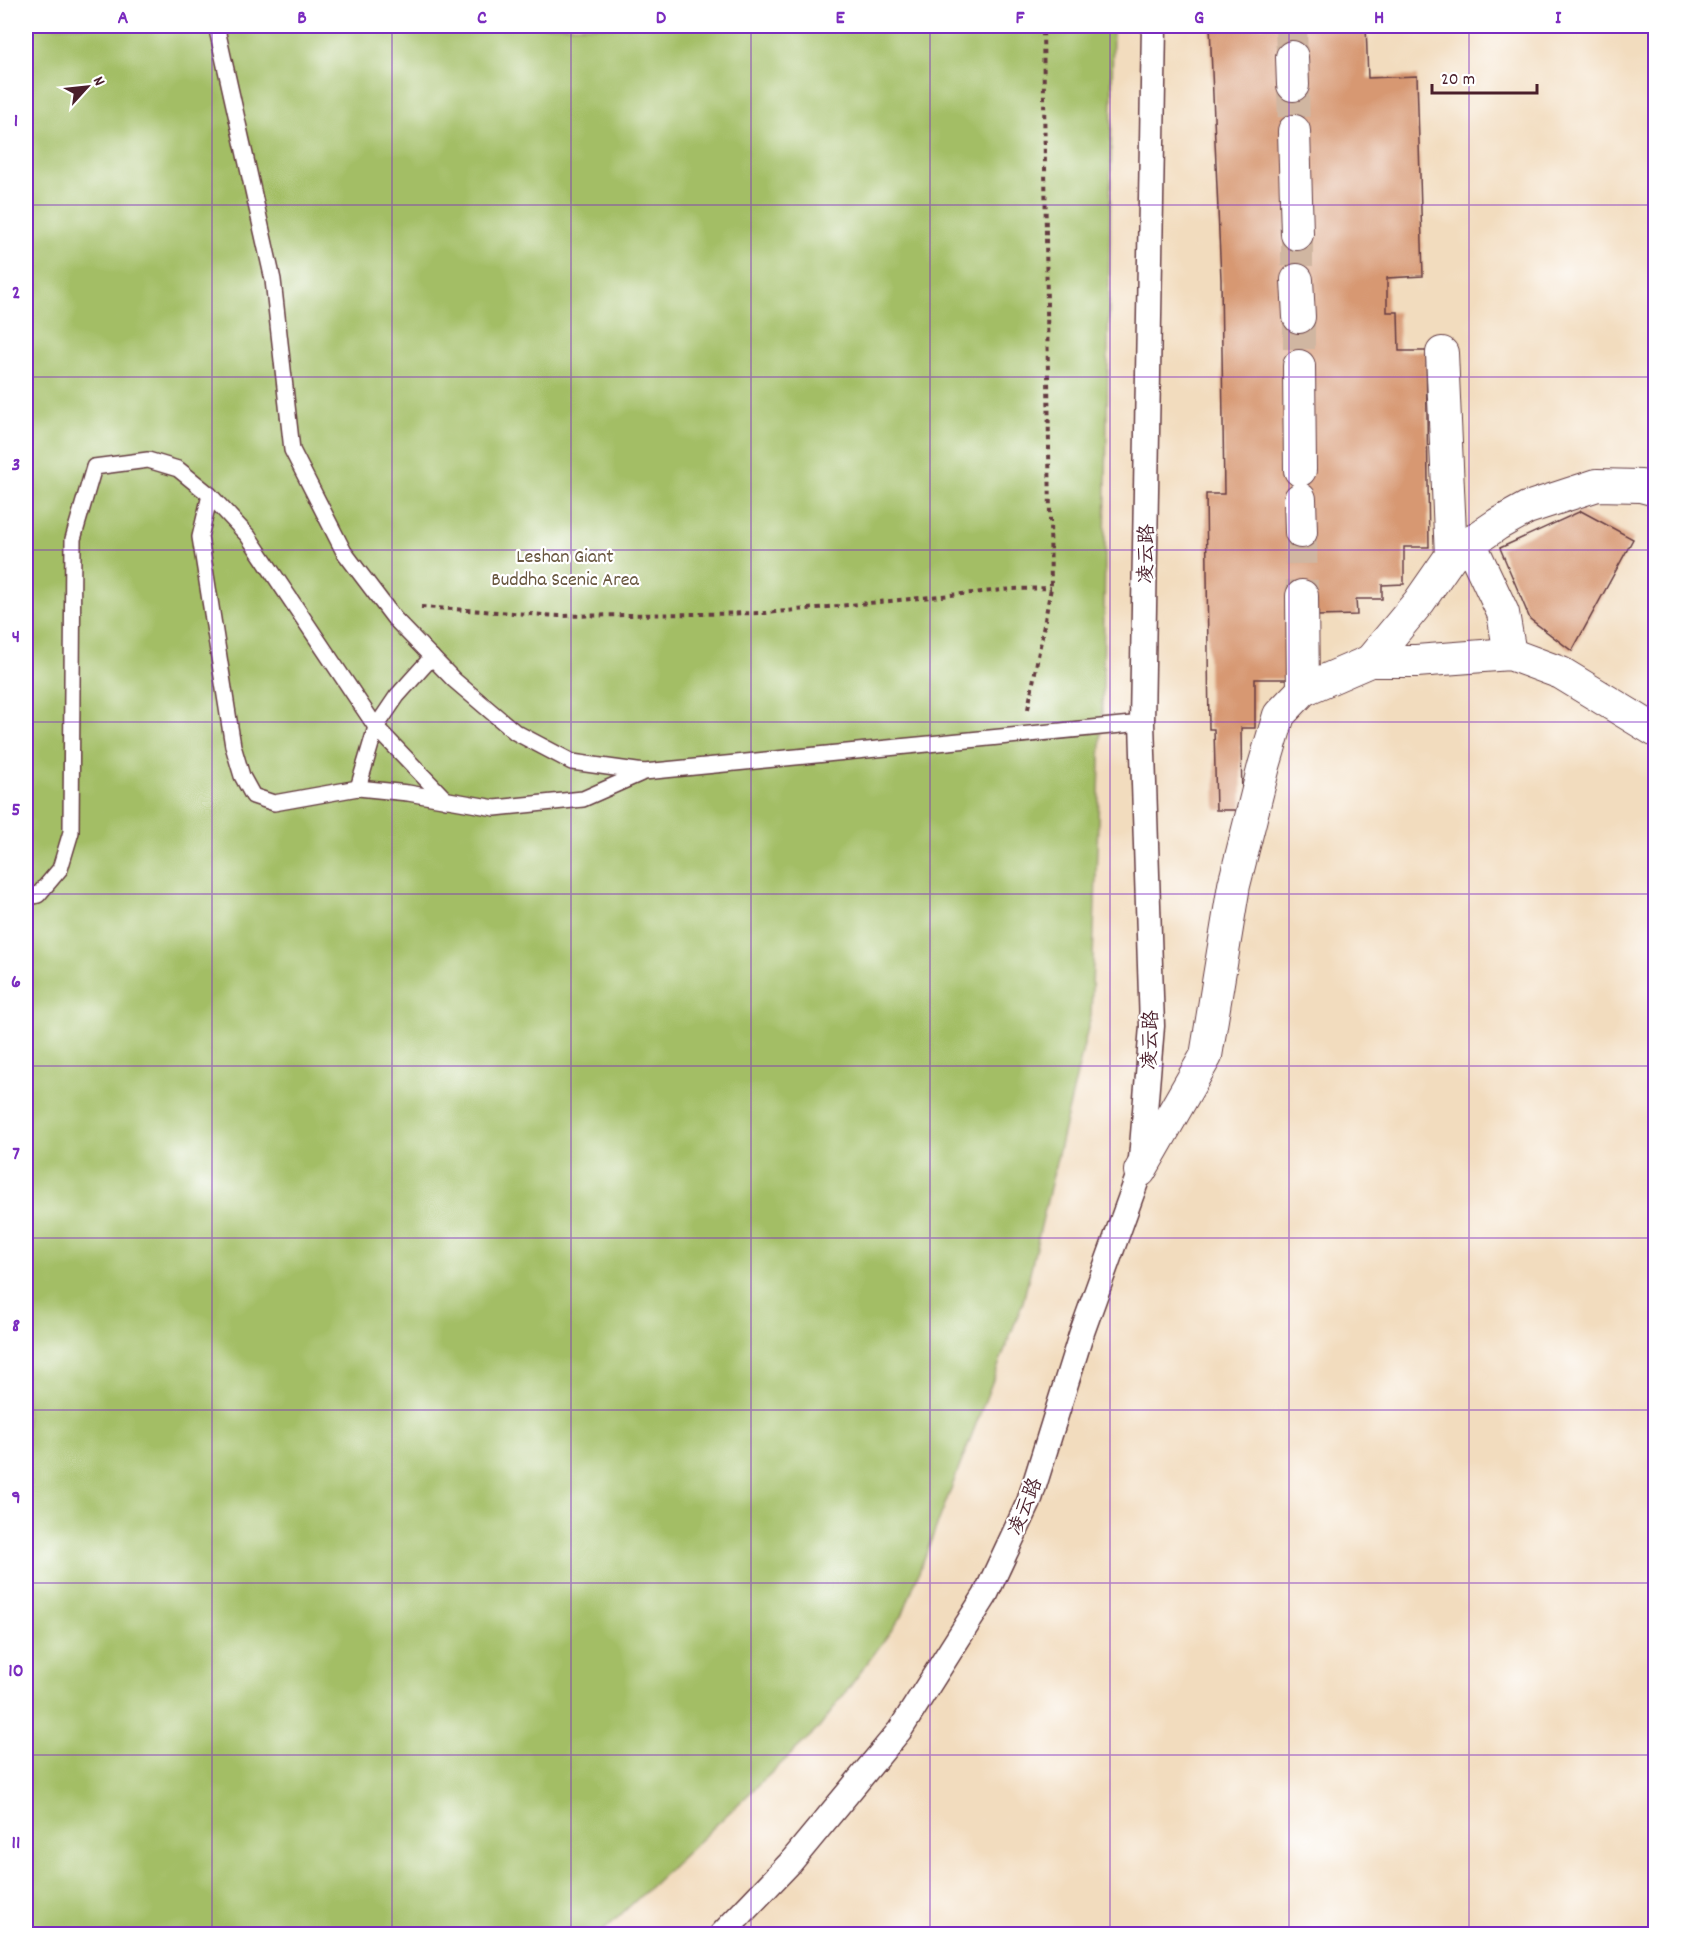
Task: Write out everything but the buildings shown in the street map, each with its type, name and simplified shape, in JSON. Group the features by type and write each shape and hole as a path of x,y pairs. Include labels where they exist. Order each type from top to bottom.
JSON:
{"street":[{"name":"凌云路","path":"722,1935 790,1863 900,1731 985,1596 1029,1502 1081,1335 1140,1171 1152,1026 1142,723 1154,26"},
{"path":"1294,131 1296,234"},
{"path":"1297,280 1299,317"},
{"path":"1442,353 1460,550 1503,613 1510,654"},
{"path":"1299,366 1301,532"},
{"path":"1370,661 1460,550 1527,508 1597,485 1641,486 1656,490"},
{"path":"1302,596 1303,690"},
{"path":"1140,1171 1206,1056 1234,885 1264,766 1279,715 1303,690 1370,661 1416,661 1510,654 1561,673 1656,731"}],"lane":[{"path":"219,26 273,280 292,450 344,552 394,618 454,680 515,732 572,762 644,772 1142,723"},
{"path":"26,898 38,895 60,869 71,832 73,539 94,466 148,460 178,469 210,495 248,536 376,727 446,800"},
{"path":"210,495 200,537 233,746 242,776 253,796 274,804 358,788 408,792 495,808 583,799 644,772"},
{"path":"358,788 376,727 397,696 432,657"}],"path":[{"path":"1023,734 1051,588 1043,26"},
{"path":"384,604 559,616 766,613 1013,589 1051,588"}],"green space":[{"name":"Leshan Giant Buddha Scenic Area","path":"26,26 1113,26 1103,682 1091,1015 1023,1302 902,1616 820,1727 600,1934 26,1934"}],"tunnel":[{"path":"1291,26 1292,57"},
{"path":"1293,85 1294,131"},
{"path":"1297,234 1297,280"},
{"path":"1299,317 1299,366"},
{"path":"1301,532 1302,596"}]}
